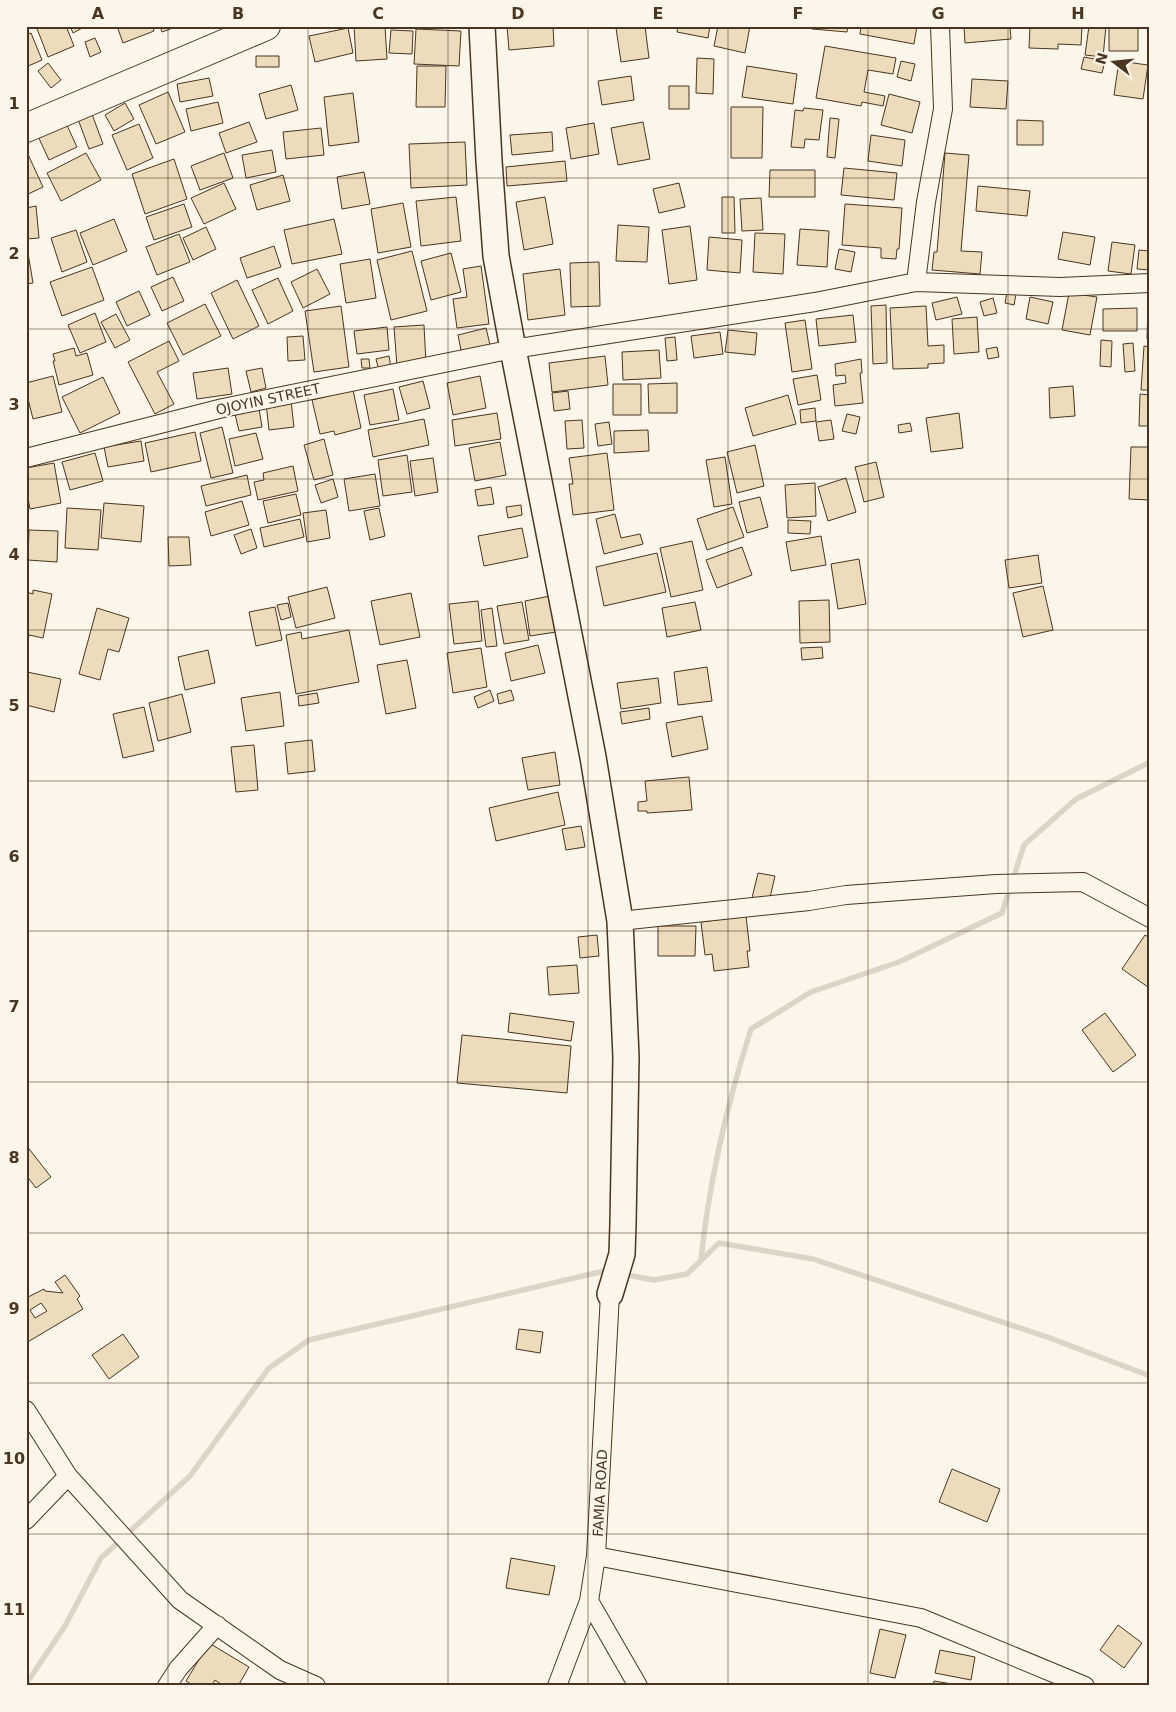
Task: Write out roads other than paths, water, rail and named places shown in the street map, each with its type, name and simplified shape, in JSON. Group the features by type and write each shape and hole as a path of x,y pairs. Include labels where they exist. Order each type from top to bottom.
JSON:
{"main road":[{"path":"26,128 266,26"}],"street":[{"path":"482,26 496,256 593,757 620,921 626,1057 622,1254 610,1294"},
{"path":"916,282 926,202 943,109 940,26"},
{"name":"OJOYIN STREET","path":"26,458 223,408 513,350 815,302 916,282 1060,287 1150,283"},
{"path":"620,921 809,901 846,895 996,884 1083,882 1150,918"},
{"name":"FAMIA ROAD","path":"556,1686 589,1601 596,1556 610,1294"},
{"path":"26,1410 68,1476 180,1600 280,1670 316,1686"},
{"path":"26,1520 68,1476"},
{"path":"596,1556 921,1618 1085,1686"},
{"path":"589,1601 638,1686"},
{"path":"167,1686 178,1669 217,1625"}],"waterway":[{"path":"701,1260 704,1231 720,1143 751,1029 811,992 899,962 1002,913 1024,845 1076,799 1150,762"},
{"path":"622,1274 654,1280 687,1274 719,1243 813,1259 1050,1338 1150,1376"},
{"path":"26,1684 65,1626 101,1558 190,1476 269,1368 309,1340 604,1271 610,1272"}]}
